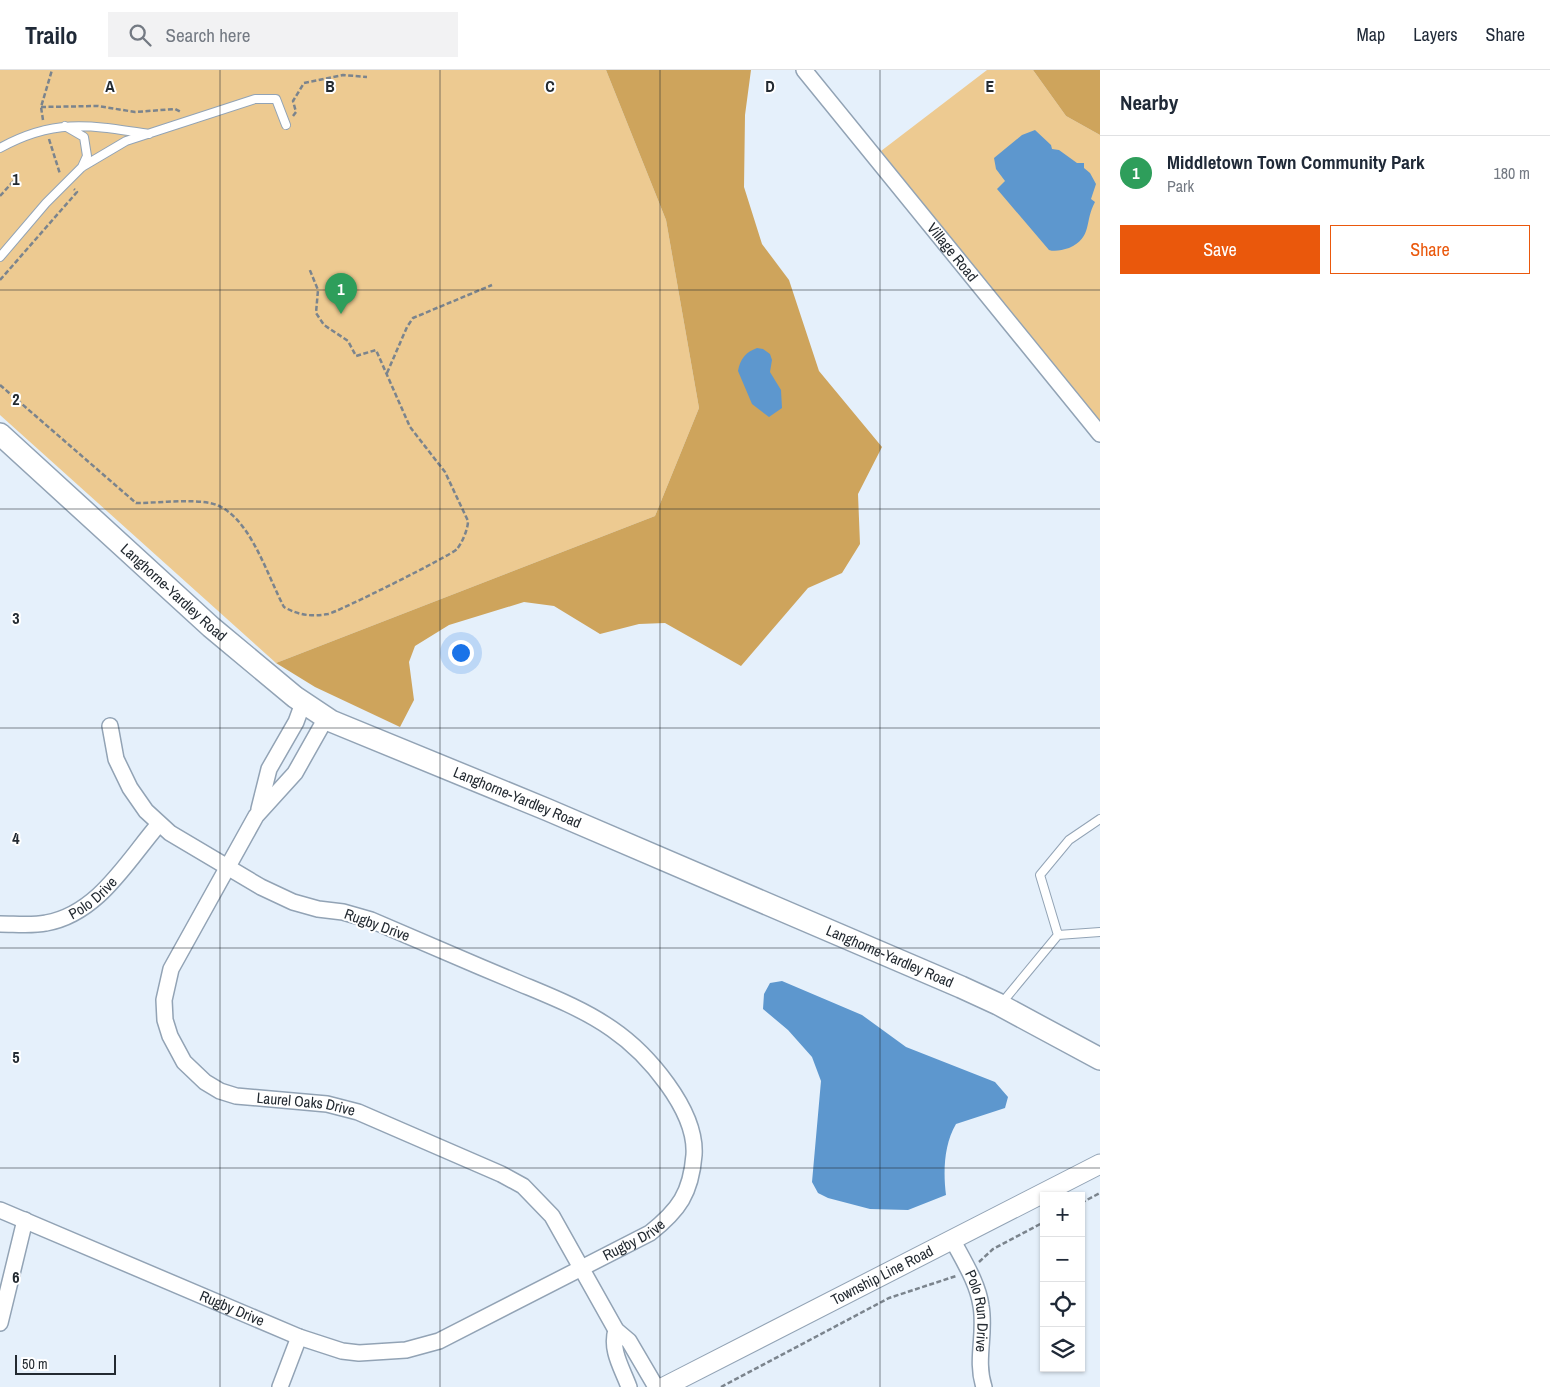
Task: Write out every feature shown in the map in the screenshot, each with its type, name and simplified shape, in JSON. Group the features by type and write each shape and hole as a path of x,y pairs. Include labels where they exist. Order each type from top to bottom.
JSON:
{"main road":[{"name":"Langhorne-Yardley Road","path":"0,434 212,627 303,703 326,718 804,919 1000,1006 1100,1059"},
{"path":"1081,1049 1100,1066"}],"street":[{"name":"Village Road","path":"804,70 1100,434"},
{"name":"Laurel Oaks Drive","path":"303,703 296,722 269,770 264,794 256,816 182,947 166,983 164,1000 165,1020 170,1036 184,1062 206,1082 228,1093 256,1098 302,1100 358,1112 501,1174 523,1186 552,1216 616,1330 629,1341 656,1387"},
{"name":"Laurel Oaks Drive","path":"256,816 295,773 326,718"},
{"name":"Rugby Drive","path":"0,1210 299,1337 359,1353 406,1350 462,1331 650,1234 668,1219 679,1206 692,1176 694,1147 686,1113 647,1061 613,1029 572,1007 371,920 293,902 192,847 159,824 146,811 123,776 116,759 110,726"},
{"name":"Polo Drive","path":"0,924 46,924 81,909 108,886 159,824"},
{"name":"Township Line Road","path":"664,1387 1100,1164"},
{"path":"0,1323 26,1220"},
{"name":"Polo Run Drive","path":"952,1239 969,1271 982,1308 979,1355 984,1387"},
{"path":"616,1330 613,1344 614,1351 630,1387"},
{"path":"280,1387 299,1337"}],"lane":[{"path":"0,257 46,203 82,167 126,141 255,99 276,99 286,125"},
{"path":"0,148 23,135 46,128 75,125 106,127 150,134"},
{"path":"65,126 84,137 87,156 82,167"},
{"path":"1058,935 1040,875 1069,840 1100,819"},
{"path":"1000,1006 1058,935 1100,932"}],"path":[{"path":"46,128 41,107 52,70"},
{"path":"286,125 296,112 293,101 304,83 343,76 367,77"},
{"path":"41,107 98,106 136,112 175,109 198,118"},
{"path":"0,196 19,175"},
{"path":"0,385 136,503 208,503 228,513 242,526 253,541 284,607 294,613 307,616 337,612 456,550 468,526 453,486 445,472 410,427 376,350 356,356 348,341 324,325 316,313 318,290 309,268"},
{"path":"387,373 407,327 413,318 492,285"},
{"path":"1085,1200 1100,1193"},
{"path":"720,1387 889,1298 969,1271 993,1249 1040,1224"}],"shaded area":[{"path":"0,70 606,70 666,220 699,408 655,516 276,663 0,415"},
{"path":"606,70 751,70 745,115 744,187 762,244 789,280 819,371 882,447 858,494 860,544 842,573 808,588 741,666 665,623 639,624 600,634 554,606 524,602 449,625 415,646 409,662 414,700 400,727 315,687 276,663 655,516 699,408 666,220"},
{"path":"987,70 1033,70 1066,116 1100,135 1100,423 881,151"},
{"path":"1033,70 1100,70 1100,135 1066,116"}],"water":[{"path":"1035,130 1051,145 1052,149 1059,150 1077,163 1084,163 1084,168 1090,173 1096,184 1091,199 1095,202 1085,234 1077,244 1069,248 1049,250 997,189 1005,181 996,169 994,158 1022,135"},
{"path":"757,348 763,349 770,354 772,360 770,372 781,390 782,408 769,417 752,404 738,371 744,356"},
{"path":"782,981 862,1015 906,1047 995,1082 1008,1097 1005,1108 956,1124 949,1140 945,1158 946,1195 908,1210 870,1209 828,1198 818,1193 812,1182 821,1081 812,1057 788,1030 763,1009 764,994 770,983"}],"place":[{"name":"Middletown Town Community Park","path":"341,314"}]}
